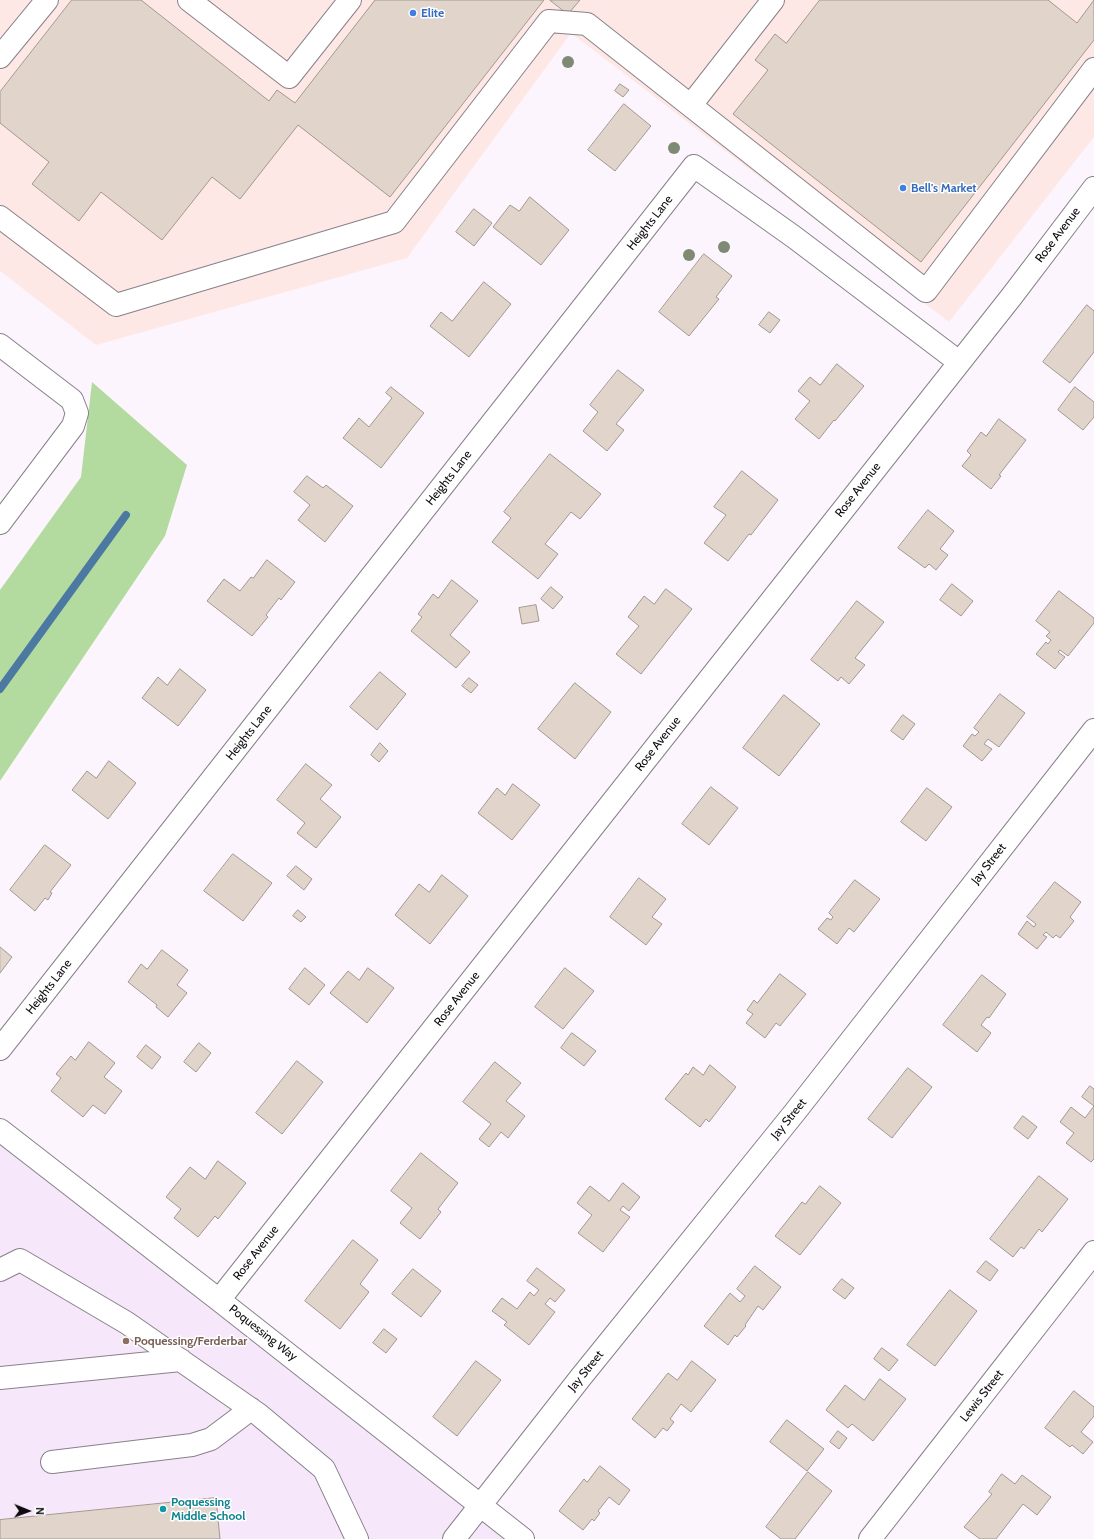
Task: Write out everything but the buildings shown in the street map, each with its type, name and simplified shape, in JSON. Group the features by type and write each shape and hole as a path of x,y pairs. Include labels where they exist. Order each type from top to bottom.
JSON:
{"street":[{"path":"0,57 47,0"},
{"path":"189,0 289,77 350,0"},
{"path":"690,105 774,0"},
{"path":"0,217 116,305 394,222 550,21 587,24 926,291 1094,70"},
{"name":"Heights Lane","path":"0,1049 694,166 794,237 960,362"},
{"name":"Rose Avenue","path":"220,1300 1012,296 1094,188"},
{"path":"0,345 72,400 77,413 73,426 0,523"},
{"name":"Jay Street","path":"454,1539 581,1377 795,1112 1094,730"},
{"name":"Poquessing Way","path":"0,1130 220,1300 523,1539"},
{"name":"Lewis Street","path":"870,1539 1094,1252"},
{"path":"0,1270 20,1260 127,1323 251,1409 324,1468 358,1539"},
{"path":"0,1378 181,1360"},
{"path":"52,1462 192,1445 212,1439 251,1409"}],"shaded area":[{"path":"0,0 1094,0 1094,137 949,322 571,33 407,258 96,345 0,271"},
{"name":"Poquessing/Ferderbar","path":"0,1143 504,1539 0,1539"}],"green space":[{"path":"92,382 187,465 165,536 0,781 0,590 81,477"}],"waterway":[{"path":"0,689 126,515"}],"place":[{"name":"Elite","path":"413,13"},
{"name":"Bell's Market","path":"903,188"},
{"name":"Poquessing/Ferderbar","path":"126,1341"},
{"name":"Poquessing Middle School","path":"163,1509"}]}
